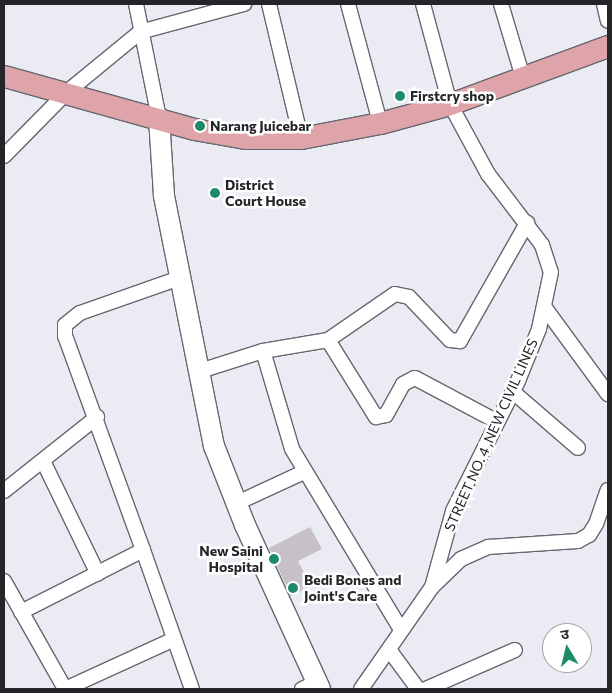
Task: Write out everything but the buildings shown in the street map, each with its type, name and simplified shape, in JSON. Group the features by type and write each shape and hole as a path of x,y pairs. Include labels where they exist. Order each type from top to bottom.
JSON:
{"main road":[{"path":"4,76 67,92 194,129 245,138 301,138 380,123 450,104 608,46"},
{"path":"159,118 164,196 214,446 313,687"}],"street":[{"path":"136,4 140,32 159,118"},
{"path":"4,156 67,92 140,32 244,4"},
{"path":"269,4 301,138"},
{"path":"348,4 380,123"},
{"name":"STREET NO. 4 ,NEW CIVIL LINES","path":"423,4 450,104 488,174 527,223 549,260 551,287 545,308 512,391 453,511 432,587"},
{"path":"501,4 523,78"},
{"path":"604,4 608,21"},
{"path":"200,371 263,351 328,340 395,294 409,297 450,340 460,341 527,223"},
{"path":"180,278 80,313 65,325 65,336 97,417 192,689"},
{"path":"545,308 608,394"},
{"path":"328,340 376,417 386,415 403,384 414,378 496,421"},
{"path":"263,351 286,437 304,472 401,630"},
{"path":"512,391 578,448"},
{"path":"4,491 44,463 97,417"},
{"path":"44,463 98,574"},
{"path":"237,504 304,472"},
{"name":"STREET NO. 4 ,NEW CIVIL LINES","path":"361,689 390,651 401,630 432,587 474,551 578,541 589,535 608,490"},
{"path":"21,612 143,550"},
{"path":"4,581 65,689 174,640"},
{"path":"426,689 515,650"},
{"path":"390,651 418,689"}],"place":[{"name":"Firstcry shop","path":"400,96"},
{"name":"Narang Juicebar","path":"200,126"},
{"name":"District Court House","path":"215,193"},
{"name":"New Saini Hospital","path":"274,559"},
{"name":"Bedi Bones and Joint's Care","path":"293,588"}]}
